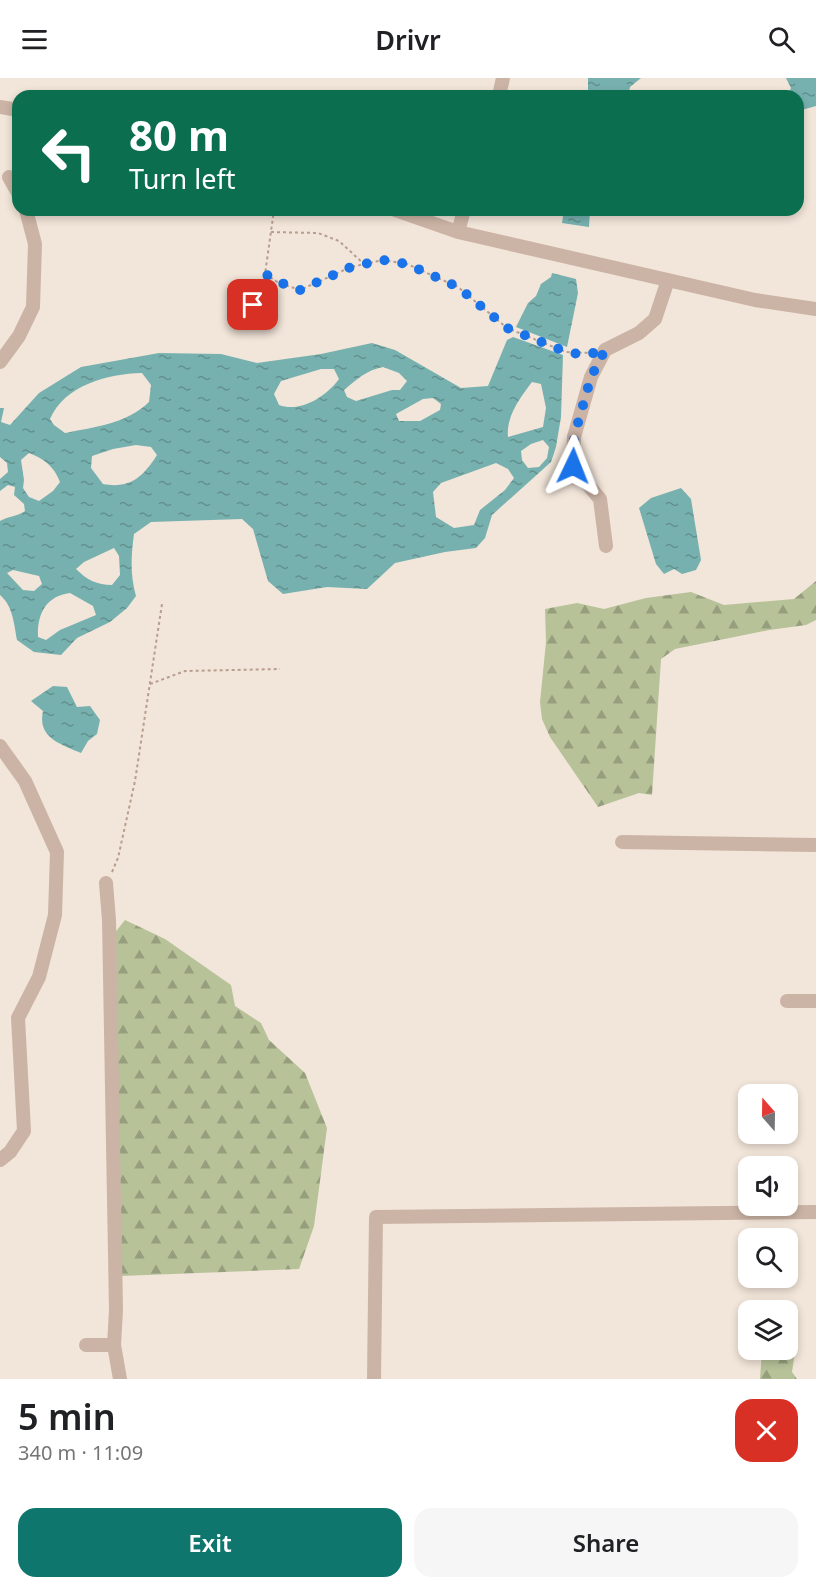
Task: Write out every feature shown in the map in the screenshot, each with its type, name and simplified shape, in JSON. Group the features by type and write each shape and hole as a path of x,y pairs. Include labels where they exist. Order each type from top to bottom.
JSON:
{"street":[{"path":"9,177 12,182"},
{"path":"0,362 19,336 33,307 35,244 28,216"},
{"path":"412,216 458,232 755,300 816,309"},
{"path":"458,232 462,216"},
{"path":"606,546 600,499 573,466 574,437 591,377 605,350 639,333 655,319 668,280"},
{"path":"0,746 25,781 57,852 55,915 39,977 18,1018 24,1131 10,1152 0,1160"},
{"path":"622,842 816,845"},
{"path":"106,883 110,932 116,1310 114,1345 120,1379"},
{"path":"787,1000 816,1001"},
{"path":"374,1379 376,1217 816,1212"},
{"path":"86,1345 114,1345"}],"path":[{"path":"253,305 265,274 273,216"},
{"path":"271,232 318,233 339,241 364,264"},
{"path":"265,274 300,290 351,267 383,260 407,264 458,287 507,328 566,352 586,355 605,350"},
{"path":"106,883 118,858 135,781 162,604"},
{"path":"150,684 185,671 280,669"}],"green space":[{"path":"816,581 816,620 806,625 675,649 661,659 652,795 639,793 598,807 550,737 542,719 540,702 546,642 545,609 577,603 604,609 646,598 691,592 724,605 794,599"},
{"path":"125,920 165,939 231,985 235,1006 261,1023 269,1040 305,1073 327,1128 314,1226 299,1269 121,1276 113,935"},
{"path":"761,1360 794,1360 792,1372 797,1379 760,1379"}],"water":[{"path":"588,78 641,78 629,90 588,90"},
{"path":"786,78 816,78 816,106 804,109 804,90 790,90"},
{"path":"563,216 590,216 589,227 562,223"},
{"path":"552,273 576,279 578,293 567,347 516,327 528,303 536,296 541,284 551,277"},
{"path":"513,337 563,355 561,417 551,462 492,515 485,538 476,548 395,563 367,589 327,587 283,594 268,581 253,529 242,519 151,522 134,534 132,565 136,596 127,608 110,622 77,638 61,655 34,652 17,640 8,604 0,595 0,521 25,511 24,504 14,495 15,487 8,485 0,491 0,479 8,472 7,463 0,457 0,408 4,408 1,422 10,425 39,393 81,367 159,353 221,354 257,363 321,354 372,343 395,350 461,388 488,386 507,340","holes":["383,367 399,373 407,381 400,390 392,390 356,401 347,397 344,390 372,370","321,369 334,369 339,379 320,397 295,407 279,405 274,394 281,381","142,373 151,385 149,402 120,420 99,426 65,433 54,425 50,419 66,398 89,384 115,376","532,382 541,384 546,408 543,427 508,437 509,422 523,394","433,398 441,404 440,410 420,421 399,421 396,414 423,399","543,440 549,447 547,458 539,467 528,468 522,460 521,451 531,444","136,445 151,447 157,455 141,475 121,485 103,484 91,468 92,456 113,449","29,453 48,464 60,482 53,491 39,501 29,497 23,488 21,460","496,463 508,469 514,478 505,490 480,510 474,525 454,528 436,517 433,492 441,483","114,548 119,556 120,575 112,585 92,581 76,569 84,562","13,570 39,576 42,584 34,591 23,590 7,573","70,593 93,606 96,615 60,630 46,640 38,637 38,629 41,614 49,602"]},
{"path":"681,488 691,499 701,560 696,570 682,574 674,569 664,574 656,564 639,508 651,498"},
{"path":"53,686 67,687 77,707 90,706 100,720 97,734 88,741 81,753 59,743 47,734 42,720 43,711 31,701"}],"route":[{"path":"253,305 265,274 300,290 351,267 383,260 407,264 458,287 507,328 566,352 586,355 605,350 591,377 574,437 573,466"}]}
